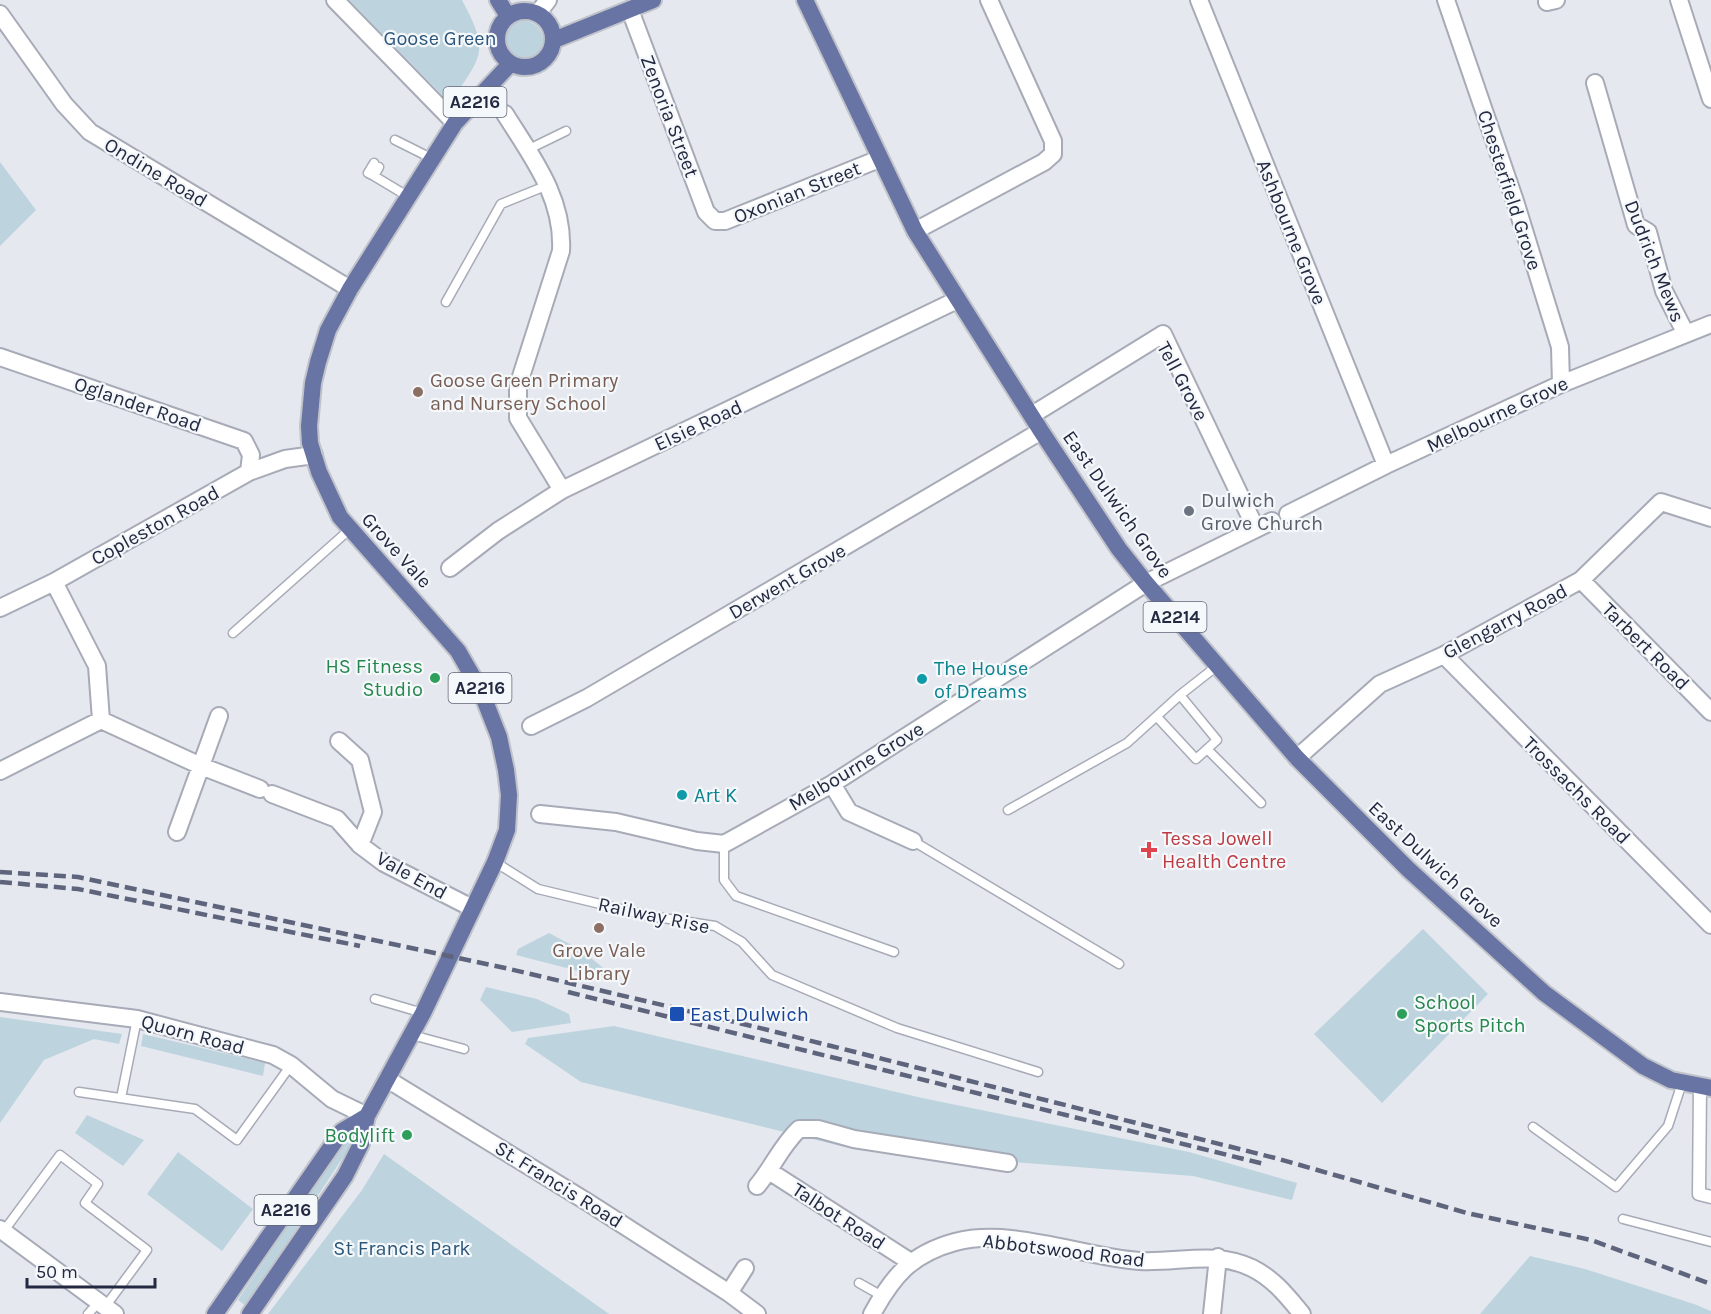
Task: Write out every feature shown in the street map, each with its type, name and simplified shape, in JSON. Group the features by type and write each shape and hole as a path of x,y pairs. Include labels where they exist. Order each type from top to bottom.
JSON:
{"main road":[{"path":"498,0 508,16 542,7 554,40 653,0"},
{"name":"East Dulwich Grove","path":"805,0 915,231 1041,432 1119,549 1146,583 1297,758 1408,869 1544,993 1623,1053 1659,1074 1682,1083 1706,1087"},
{"name":"A2216","path":"508,16 497,36 500,52 510,64 523,68 538,65 550,53 554,40"},
{"name":"Grove Vale","path":"387,1079 423,1013 495,862 507,830 509,795 499,737 482,691 458,651 349,530 333,505 314,455 309,432 313,383 328,330 350,289 455,123 510,64"},
{"name":"A2216","path":"250,1314 345,1176 361,1144 367,1116 387,1079"},
{"name":"A2216","path":"215,1314 342,1131 367,1116"}],"street":[{"path":"335,0 455,123"},
{"path":"915,231 1044,162 1053,154 1053,141 989,0"},
{"name":"Ashbourne Grove","path":"1199,0 1386,465"},
{"name":"Chesterfield Grove","path":"1446,0 1515,201 1560,346 1561,384"},
{"path":"1679,0 1711,99"},
{"name":"Zenoria Street","path":"630,10 706,212 715,220"},
{"name":"Ondine Road","path":"0,14 64,104 90,132 350,289"},
{"name":"Dudrich Mews","path":"1595,83 1636,225 1648,232 1665,291 1686,334"},
{"path":"506,114 548,185 562,228 561,251 518,386 518,418 562,490"},
{"name":"Oxonian Street","path":"715,220 725,221 879,159"},
{"name":"Elsie Road","path":"450,568 498,531 562,490 957,300"},
{"name":"Melbourne Grove","path":"723,844 832,784 1146,583 1386,465 1561,384 1711,324"},
{"name":"Tell Grove","path":"1032,415 1163,334 1256,530"},
{"name":"Oglander Road","path":"0,357 244,441 251,455 249,472"},
{"name":"Derwent Grove","path":"531,726 587,698 1041,432"},
{"name":"Copleston Road","path":"0,608 54,582 249,472 285,459 314,455"},
{"name":"Glengarry Road","path":"1297,758 1380,684 1444,655 1581,580 1661,502 1711,518"},
{"name":"Tarbert Road","path":"1581,580 1711,712"},
{"path":"54,582 98,666 101,720"},
{"name":"Trossachs Road","path":"1444,655 1711,925"},
{"path":"177,832 219,716"},
{"path":"101,720 201,766 337,819 360,845"},
{"path":"0,771 101,720"},
{"name":"Vale End","path":"339,741 360,760 373,812 360,845 384,862 472,908"},
{"path":"832,784 849,812 913,841"},
{"path":"540,814 616,822 698,841 723,844"},
{"name":"Quorn Road","path":"0,1002 137,1019 273,1055 291,1065 332,1099 367,1116"},
{"name":"St. Francis Road","path":"387,1079 463,1123 729,1293 757,1314"},
{"path":"1706,1087 1699,1194 1711,1197"},
{"path":"757,1186 769,1171 784,1143 799,1129 818,1129 854,1139 1008,1163"},
{"name":"Talbot Road","path":"769,1171 909,1262"},
{"path":"2,1231 102,1309"},
{"name":"Abbotswood Road","path":"872,1314 892,1279 909,1262 954,1242 990,1237 1140,1261 1218,1257 1252,1268 1278,1284 1302,1314"},
{"path":"1212,1314 1218,1257"},
{"path":"729,1293 745,1268"}],"lane":[{"path":"527,150 566,131"},
{"path":"394,139 433,159"},
{"path":"376,165 374,176 410,197"},
{"path":"446,302 501,204 548,185"},
{"path":"233,633 349,530"},
{"path":"1008,810 1126,743 1158,718 1180,695 1218,666"},
{"path":"1158,718 1196,759 1217,740 1180,695"},
{"path":"1207,749 1261,802"},
{"path":"913,841 1119,964"},
{"path":"723,844 724,880 736,896 894,952"},
{"name":"Railway Rise","path":"495,862 538,889 650,916 715,926 742,942 772,975 897,1028 1038,1071"},
{"path":"375,999 423,1013"},
{"path":"121,1098 137,1019"},
{"path":"412,1035 464,1049"},
{"path":"79,1092 195,1109 237,1140 291,1065"},
{"path":"1533,1127 1616,1187 1668,1126 1682,1083"},
{"path":"2,1231 60,1155 98,1184 85,1203 147,1250 102,1309"},
{"path":"1623,1220 1711,1242"},
{"path":"859,1283 882,1296"}],"green space":[{"name":"Goose Green","path":"349,0 462,0 477,32 478,54 469,75 450,103"},
{"path":"524,21 537,27 543,40 537,53 524,59 511,53 505,40 511,27"},
{"path":"0,162 36,210 0,246"},
{"name":"School Sports Pitch","path":"1423,929 1488,994 1382,1103 1314,1034"},
{"path":"549,933 581,950 621,982 516,955 518,949"},
{"path":"486,987 537,999 569,1014 571,1023 512,1032 480,1000"},
{"path":"0,1017 122,1034 119,1044 94,1039 44,1060 0,1123"},
{"path":"614,1026 922,1098 1189,1152 1297,1183 1292,1200 1193,1176 857,1150 581,1082 525,1044 528,1038"},
{"path":"143,1034 265,1063 263,1076 141,1046"},
{"path":"87,1115 144,1140 123,1166 75,1133"},
{"path":"345,1140 351,1145 246,1306 238,1300"},
{"path":"178,1152 253,1209 222,1251 147,1194"},
{"name":"St Francis Park","path":"384,1154 609,1314 268,1314 362,1190"},
{"path":"1530,1256 1585,1269 1694,1304 1711,1311 1711,1314 1480,1314"}],"railway":[{"path":"0,872 78,877 505,968 756,1027 1279,1159 1467,1213 1591,1240 1711,1284"},
{"path":"0,882 78,889 360,946"},
{"path":"568,992 1264,1164"}],"place":[{"name":"Goose Green Primary and Nursery School","path":"418,392"},
{"name":"Dulwich Grove Church","path":"1189,511"},
{"name":"HS Fitness Studio","path":"435,678"},
{"name":"The House of Dreams","path":"922,679"},
{"name":"Art K","path":"682,795"},
{"name":"Tessa Jowell Health Centre","path":"1149,850"},
{"name":"Grove Vale Library","path":"599,928"},
{"name":"East Dulwich","path":"677,1014"},
{"name":"School Sports Pitch","path":"1402,1014"},
{"name":"Bodylift","path":"407,1135"}]}
